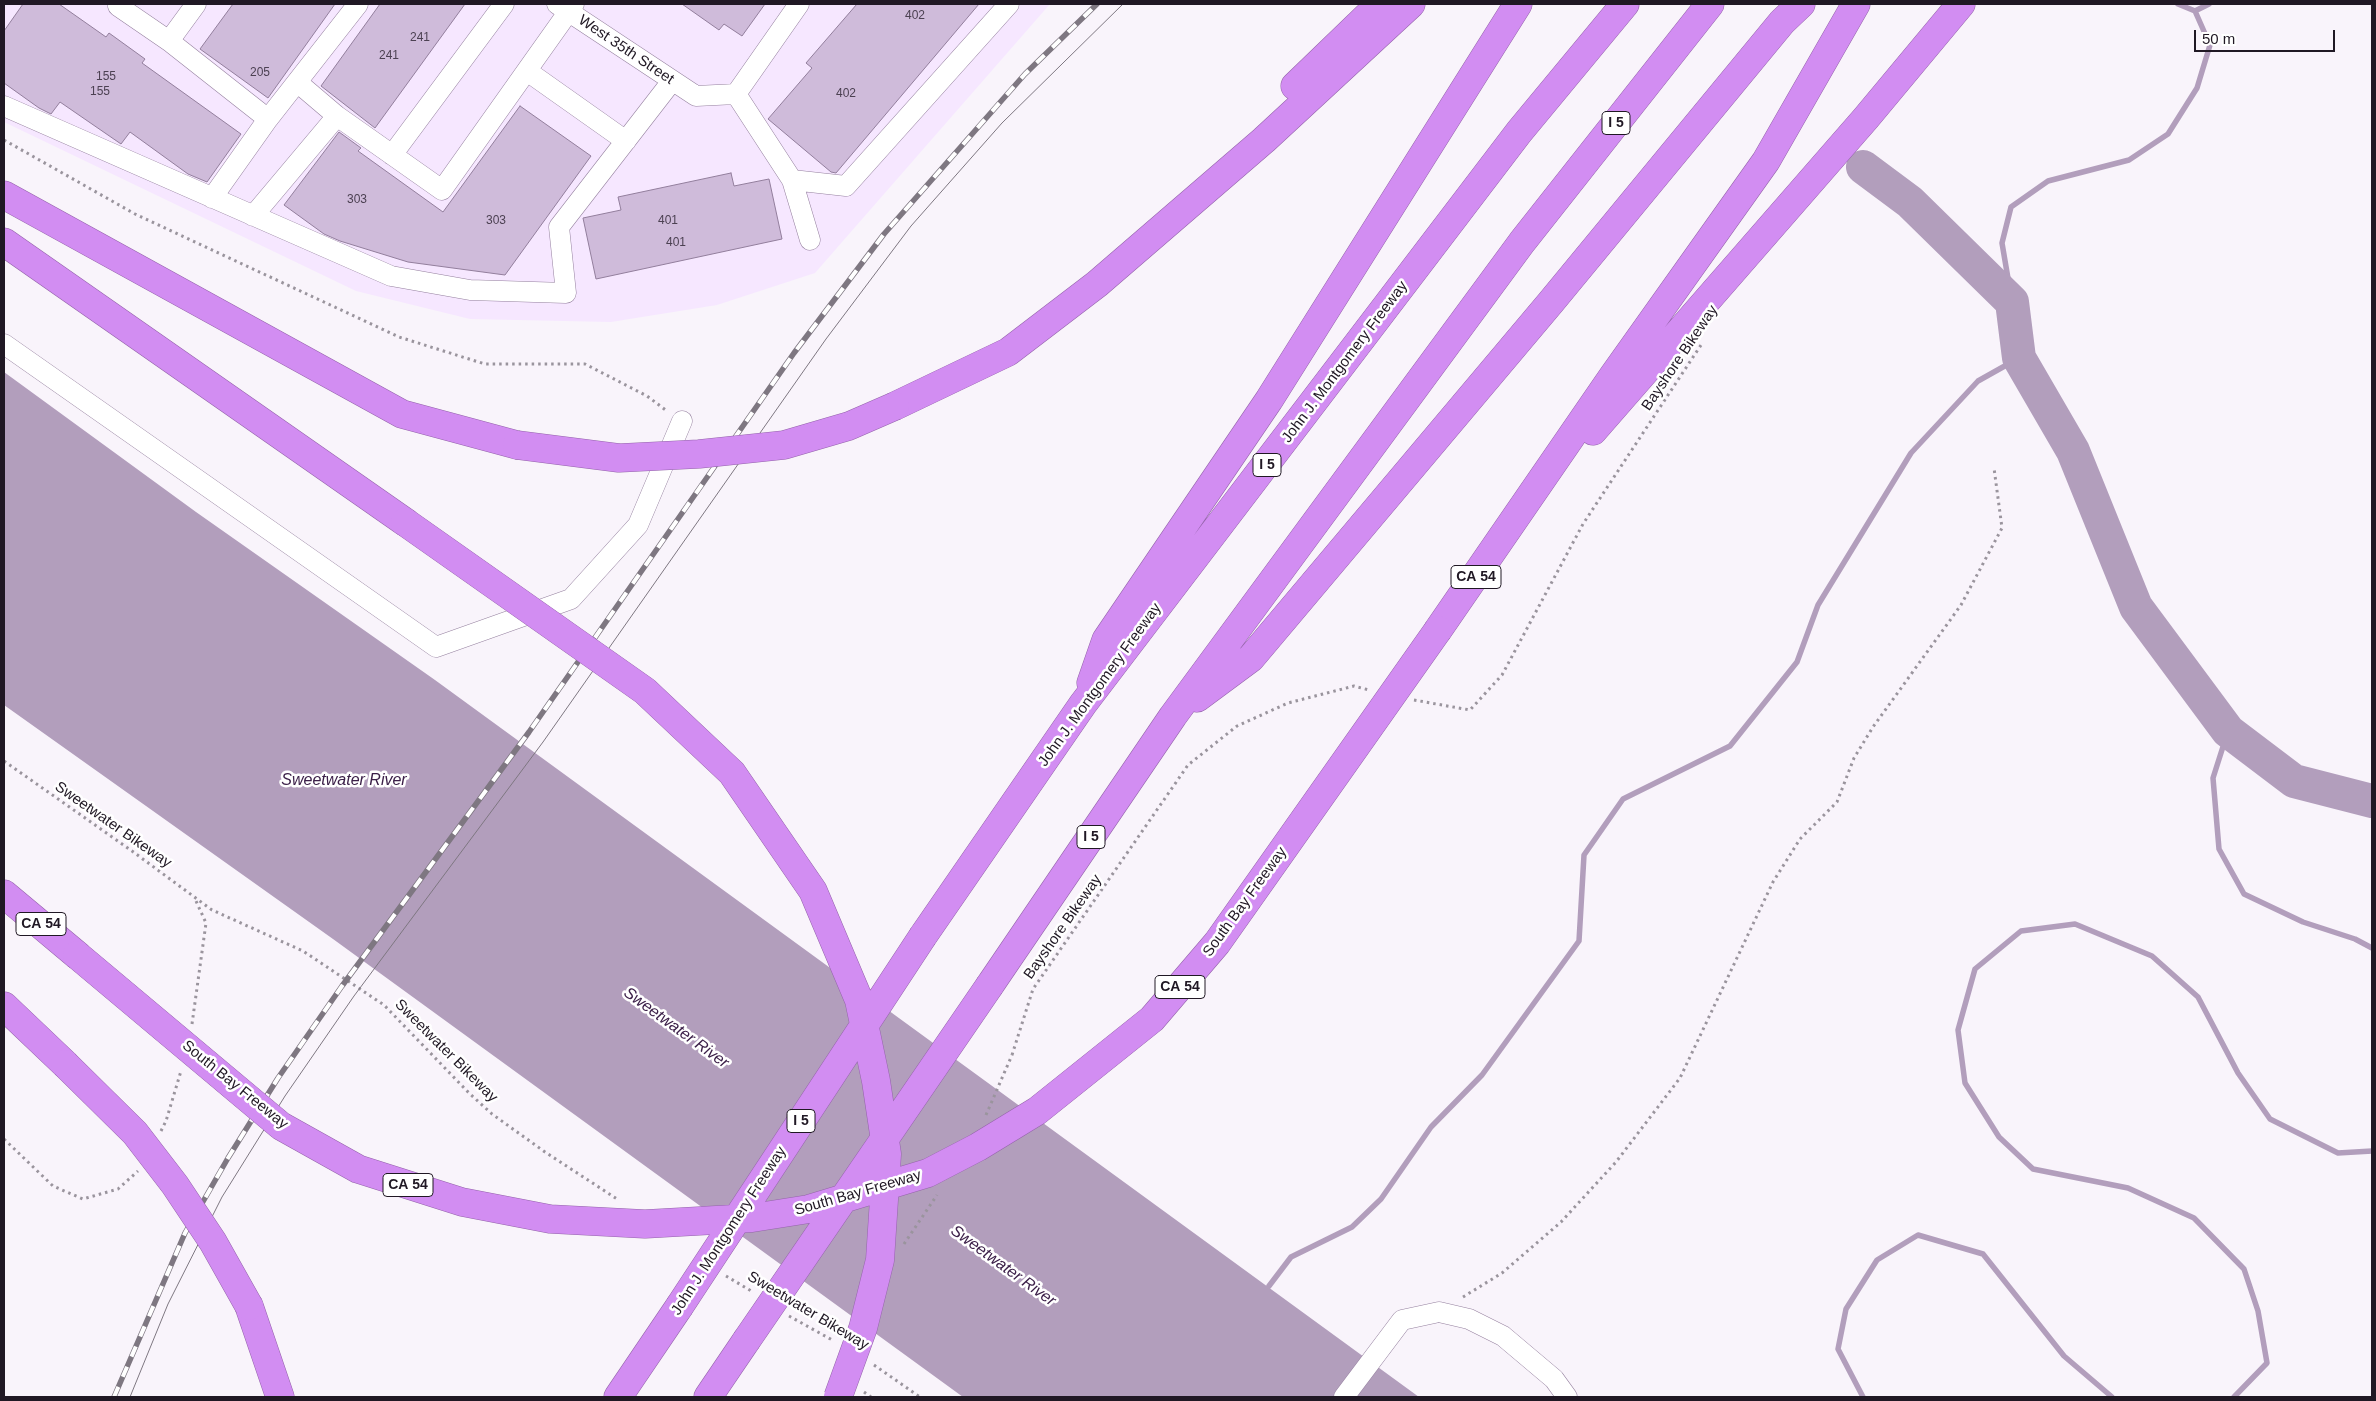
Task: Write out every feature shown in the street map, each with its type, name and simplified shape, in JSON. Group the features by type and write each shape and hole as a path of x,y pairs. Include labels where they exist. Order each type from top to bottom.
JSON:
{"highway":[{"path":"1195,201 1254,126 1380,4"},
{"path":"4,195 402,414 517,445 619,458 699,454 784,444 849,426 896,406 1008,352 1097,284 1195,201 1411,4"},
{"path":"1083,704 1106,640 1269,400 1518,4"},
{"name":"John J. Montgomery Freeway","path":"618,1397 923,936 1083,704 1519,132 1624,4"},
{"name":"I 5","path":"708,1397 1173,716 1522,242 1710,4"},
{"path":"1514,523 1612,376 1766,161 1856,4"},
{"path":"1514,523 1866,118 1962,4"},
{"path":"1173,716 1251,658 1791,13"},
{"path":"4,242 645,691 732,773 813,891 859,1000 876,1081 887,1154 880,1260 863,1328 838,1397"},
{"name":"South Bay Freeway","path":"4,894 281,1126 358,1169 462,1202 550,1219 645,1224 752,1218 809,1209 928,1173 978,1147 1037,1111 1152,1019 1217,943 1514,523"},
{"path":"4,1006 135,1133 175,1185 213,1242 248,1306 280,1397"}],"street":[{"path":"117,4 169,41 268,119"},
{"path":"169,41 196,4"},
{"path":"212,198 268,119 358,4"},
{"path":"392,155 504,4"},
{"path":"799,4 736,94 792,180 810,240"},
{"path":"792,180 846,186 1010,4"},
{"path":"297,82 337,116 442,190 526,71 566,7"},
{"name":"West 35th Street","path":"566,7 696,96 736,94"},
{"path":"526,71 626,141"},
{"path":"4,106 391,276 470,290 566,293 559,227 672,81"},
{"path":"253,216 337,116"},
{"path":"4,344 436,647 571,599 638,525 682,421"},
{"path":"1344,1397 1402,1320 1439,1312 1469,1319 1503,1336 1554,1379 1567,1397"}],"path":[{"path":"4,140 135,214 399,337 485,364 585,364 647,396 682,421"},
{"name":"Bayshore Bikeway","path":"1420,702 1470,710 1502,675 1583,524 1709,334"},
{"path":"1439,1312 1502,1273 1561,1222 1616,1162 1680,1078 1773,882 1800,839 1837,802 1854,758 1873,727 1961,605 2002,528 1994,468"},
{"name":"Bayshore Bikeway","path":"985,1116 1012,1055 1034,989 1188,765 1237,726 1288,703 1354,686"},
{"name":"Sweetwater Bikeway","path":"4,761 222,917 303,951 384,1005 469,1093 492,1114 545,1152 619,1200"},
{"path":"190,1033 196,1005 206,924 195,899"},
{"path":"158,1136 166,1121 183,1062"},
{"path":"4,1139 53,1186 82,1199 118,1189 143,1167"},
{"path":"902,1248 940,1191"},
{"name":"Sweetwater Bikeway","path":"725,1274 756,1295"},
{"name":"Sweetwater Bikeway","path":"788,1315 840,1341 835,1348"},
{"name":"Sweetwater Bikeway","path":"871,1362 920,1397"}],"shaded area":[{"path":"4,4 1050,4 815,273 717,305 611,322 470,319 356,291 4,122"}],"water":[{"name":"Sweetwater River","path":"4,372 196,512 435,680 1419,1397 963,1397 333,939 4,705"}],"building":[{"path":"23,4 59,4 106,37 109,33 145,59 142,63 241,134 207,182 188,174 130,132 121,144 60,102 51,114 39,108 4,83 4,31"},
{"path":"233,4 335,4 268,98 200,49"},
{"path":"380,4 465,4 375,128 321,86"},
{"path":"682,4 765,4 742,36 724,24 719,30"},
{"path":"857,4 979,4 836,173 831,172 768,119 812,68 806,63"},
{"path":"520,106 591,156 505,275 408,262 340,241 324,234 284,205 339,132 361,148 358,151 443,212"},
{"path":"731,173 734,186 769,179 782,239 596,279 583,218 621,210 618,197"}],"waterway":[{"path":"2012,302 2002,243 2011,207 2048,181 2129,160 2168,134 2197,88 2210,45 2195,11 2178,4"},
{"path":"2195,11 2209,4"},
{"path":"1863,167 1910,202 2012,302 2019,358 2073,451 2136,607 2228,731 2294,781 2372,801"},
{"path":"1269,1286 1291,1257 1352,1227 1381,1199 1431,1127 1482,1075 1579,941 1584,855 1623,799 1730,746 1797,662 1818,605 1911,453 1978,381 2019,358"},
{"path":"2228,731 2213,778 2219,849 2244,894 2303,922 2355,939 2372,948"},
{"path":"2234,1397 2267,1363 2258,1311 2244,1269 2194,1218 2128,1188 2033,1169 1999,1137 1965,1083 1958,1030 1975,969 2021,931 2075,924 2152,956 2198,997 2238,1073 2270,1119 2338,1153 2372,1151"},
{"path":"1863,1397 1838,1349 1846,1309 1877,1260 1918,1235 1983,1254 2064,1356 2112,1397"}],"tram line":[{"path":"130,1397 168,1304 222,1197 285,1096 354,996 543,742 826,339 911,226 1002,123 1123,4"}],"railway":[{"path":"114,1397 185,1233 228,1158 278,1078 342,986 529,732 794,353 884,234 1025,74 1097,4"}]}
